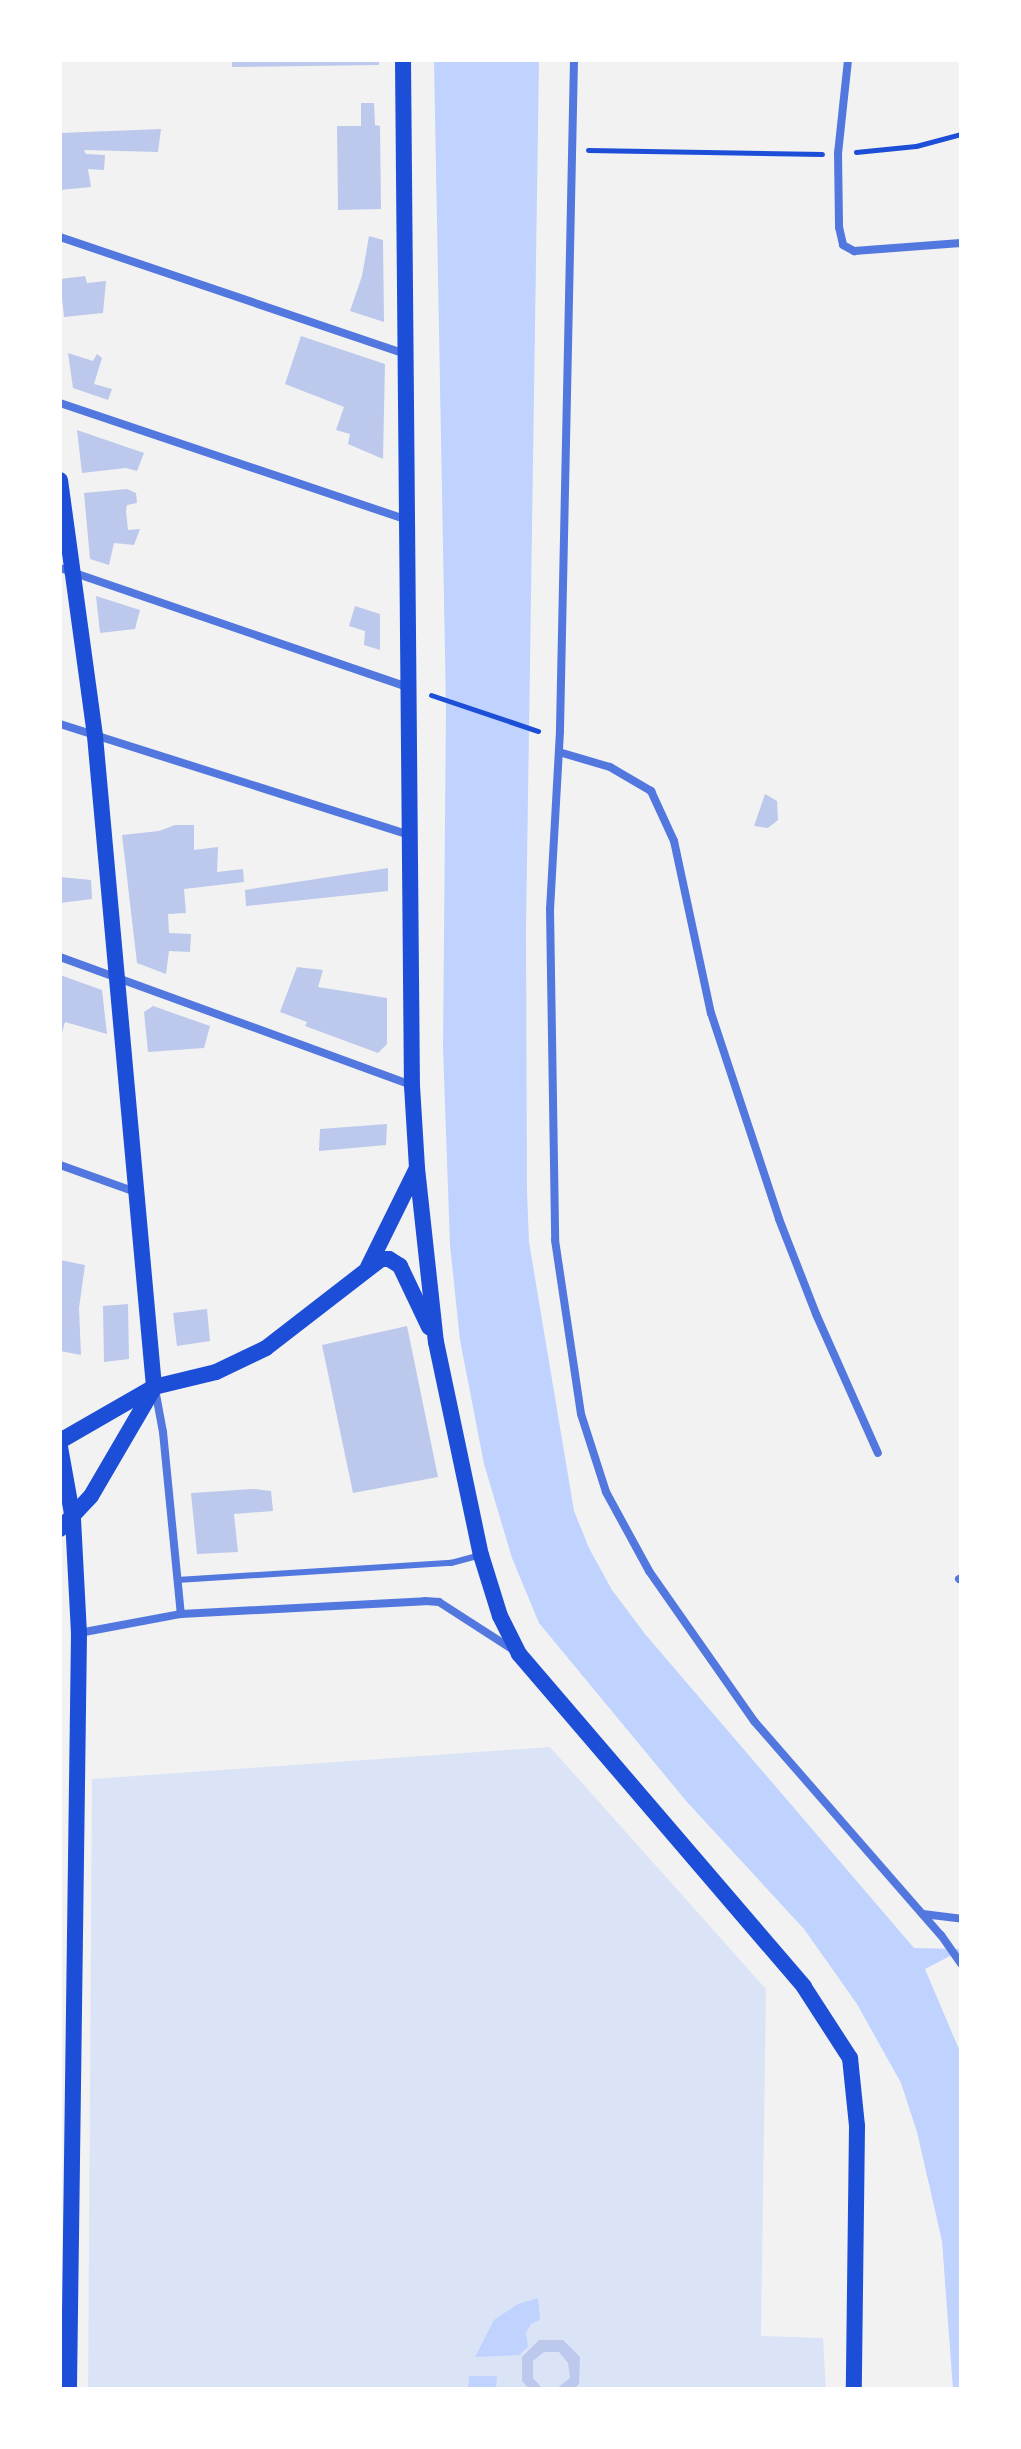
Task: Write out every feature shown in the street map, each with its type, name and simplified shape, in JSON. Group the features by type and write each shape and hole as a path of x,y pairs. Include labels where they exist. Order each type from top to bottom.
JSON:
{"main road":[{"path":"403,60 407,834 412,1086 417,1168 436,1342 481,1555 500,1616 519,1654 797,1979 850,2058 857,2126 854,2389"},
{"path":"60,480 65,570 95,736 154,1387 103,1478 67,1524"},
{"path":"368,1267 417,1168"},
{"path":"60,1441 154,1387 216,1372 266,1348 368,1267 389,1259 400,1266 436,1342"},
{"path":"60,1447 79,1633 69,2389"}],"street":[{"path":"574,60 559,752 550,909 555,1240 581,1414 606,1492 649,1571 754,1721 941,1935 961,1964"},
{"path":"848,60 838,153 839,227 848,250 961,243"},
{"path":"60,237 405,354"},
{"path":"60,403 407,520"},
{"path":"65,570 407,687"},
{"path":"60,724 407,834"},
{"path":"559,752 610,767 651,791 674,841 711,1013 779,1219 816,1314 878,1453"},
{"path":"60,957 412,1086"},
{"path":"60,1165 136,1192"},
{"path":"154,1387 163,1432 181,1614"},
{"path":"79,1633 181,1614 439,1602 519,1654"},
{"path":"923,1914 961,1919"}],"lane":[{"path":"177,1580 451,1563 481,1555"}],"path":[{"path":"573,149 784,155 838,153 916,146 961,134"},
{"path":"441,699 538,731"}],"shaded area":[{"path":"550,1747 766,1989 761,2336 823,2338 826,2389 88,2389 92,1779"}],"water":[{"path":"434,60 539,60 526,930 527,1192 529,1242 574,1511 589,1548 612,1590 645,1634 914,1948 961,1949 961,1957 950,1956 925,1969 961,2054 961,2389 953,2389 942,2241 917,2132 901,2083 857,2004 804,1929 687,1802 539,1623 512,1558 484,1464 460,1340 450,1245 443,1048 446,708"},
{"path":"538,2298 540,2320 531,2324 526,2333 528,2347 519,2355 475,2357 494,2320 518,2304"},
{"path":"469,2376 497,2376 496,2389 468,2389"}],"building":[{"path":"232,60 379,60 379,65 232,67"},
{"path":"361,103 374,103 375,125 380,126 381,209 338,210 337,126 361,126"},
{"path":"161,129 158,152 84,150 86,154 105,155 104,170 88,169 91,187 60,190 60,133"},
{"path":"369,236 383,240 384,322 350,311 362,276"},
{"path":"85,276 87,283 106,281 103,313 64,317 60,279"},
{"path":"301,336 385,364 383,459 348,444 350,434 336,430 344,407 285,384"},
{"path":"68,353 93,361 97,354 102,358 94,384 112,389 108,400 73,388"},
{"path":"77,430 144,453 137,471 126,468 82,473"},
{"path":"127,489 136,493 137,503 127,505 126,511 128,530 140,529 134,545 114,543 109,565 90,559 84,493"},
{"path":"96,596 140,610 135,629 100,633"},
{"path":"355,606 380,614 380,650 364,645 365,631 349,626"},
{"path":"765,794 777,801 778,820 768,828 754,826"},
{"path":"175,825 194,825 194,850 218,847 217,872 243,869 244,882 184,889 186,913 168,914 169,933 191,934 190,952 169,951 166,974 137,963 122,835 159,831"},
{"path":"388,868 388,891 246,906 245,890"},
{"path":"60,877 91,880 92,899 60,903"},
{"path":"297,967 323,970 318,987 387,998 387,1044 378,1053 305,1026 307,1022 280,1012"},
{"path":"60,975 102,990 107,1034 65,1022 60,1040"},
{"path":"153,1006 210,1026 204,1048 148,1052 144,1012"},
{"path":"387,1124 386,1145 319,1151 320,1129"},
{"path":"60,1260 85,1265 79,1308 81,1355 60,1351"},
{"path":"128,1304 129,1359 104,1362 103,1306"},
{"path":"207,1309 210,1341 177,1346 173,1313"},
{"path":"407,1326 438,1477 353,1493 322,1345"},
{"path":"253,1489 271,1491 273,1511 234,1514 238,1552 197,1554 191,1493"},
{"path":"539,2340 563,2340 580,2357 579,2384 574,2389 556,2389 570,2378 568,2363 559,2352 544,2352 533,2361 533,2378 543,2389 529,2389 522,2381 522,2357"}]}
